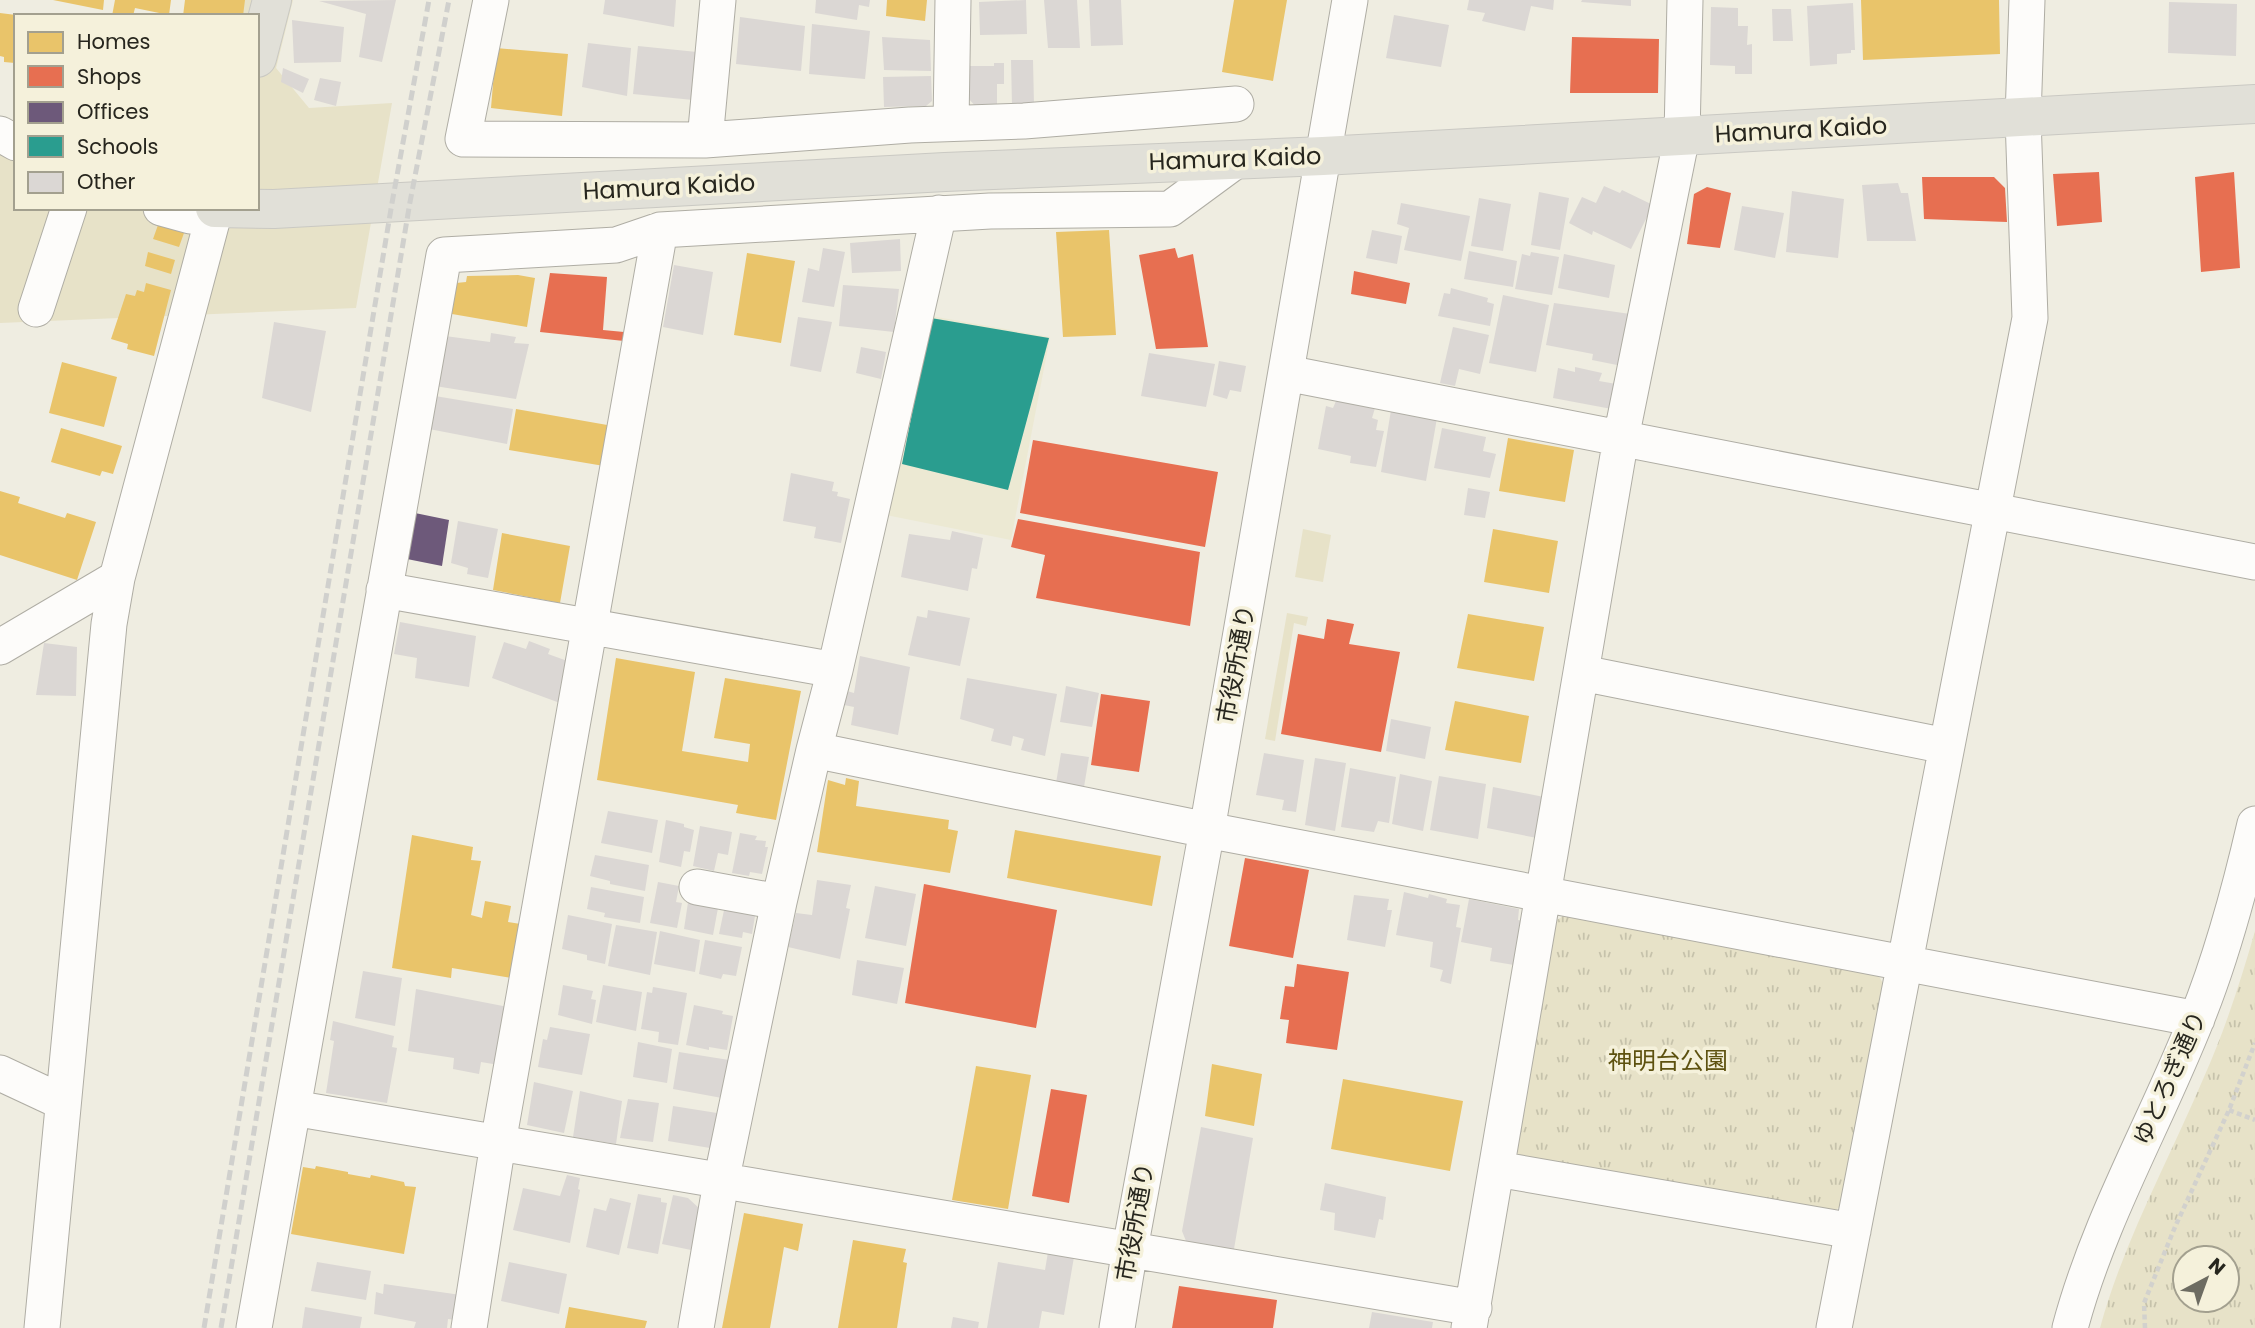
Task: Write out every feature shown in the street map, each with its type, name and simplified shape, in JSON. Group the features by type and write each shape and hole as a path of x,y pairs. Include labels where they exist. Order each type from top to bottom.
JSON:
{"main road":[{"path":"259,50 272,0"},
{"name":"Hamura Kaido","path":"259,208 945,172 1322,156 2255,104"}],"street":[{"path":"491,0 463,138 705,140 951,123 1024,121 1236,104"},
{"path":"705,140 718,0"},
{"path":"951,123 953,0"},
{"name":"市役所通り","path":"1117,1328 1207,830 1350,0"},
{"path":"292,1108 1130,1249 1472,1318 1622,438 1682,136 1685,0"},
{"path":"1834,1328 2030,318 2024,118 2027,0"},
{"path":"254,1328 444,255 616,245 660,230 939,213 1170,209 1238,159"},
{"path":"36,309 68,210"},
{"path":"168,210 190,216 211,210"},
{"path":"42,1328 109,624 117,578 215,210"},
{"path":"696,1328 721,1182 779,902 939,213"},
{"path":"469,1328 498,1143 660,230"},
{"path":"1286,373 2255,562"},
{"path":"0,647 117,578"},
{"path":"384,590 835,670"},
{"path":"1582,673 1946,746"},
{"path":"814,750 1207,830 2197,1018"},
{"name":"ゆとろぎ通り","path":"2070,1328 2080,1292 2106,1222 2197,1018 2219,958 2255,824"},
{"path":"697,887 779,902"},
{"path":"0,1073 62,1102"},
{"path":"1497,1169 1853,1231"}],"path":[{"path":"2145,1328 2144,1303 2175,1227 2229,1110 2255,1043"},
{"path":"2229,1110 2255,1120"}],"shaded area":[{"path":"931,316 1050,337 1011,540 886,515"}],"green space":[{"path":"215,0 293,0 276,68 309,108 392,103 356,308 0,323 0,127 14,126 14,210 259,210 259,14 212,14"},
{"path":"1303,529 1331,535 1323,582 1295,577"},
{"path":"1287,613 1308,617 1306,626 1294,623 1275,741 1265,739"},
{"name":"神明台公園","path":"1566,914 1877,973 1884,985 1844,1204 1827,1216 1522,1162 1508,1147 1551,924"},
{"path":"2255,931 2255,1328 2100,1328 2121,1263 2219,1041"}],"building: Homes":[{"path":"53,0 104,0 103,10"},
{"path":"115,0 171,0 169,14 135,8 134,14 112,14"},
{"path":"185,0 245,0 243,14 183,14"},
{"path":"887,0 927,0 925,21 886,16"},
{"path":"1234,0 1287,0 1273,81 1222,72"},
{"path":"1861,0 1999,0 2000,54 1863,60"},
{"path":"0,13 14,15 14,63 4,62 4,57 0,56"},
{"path":"496,48 568,54 562,116 491,108"},
{"path":"158,225 184,233 179,247 153,239"},
{"path":"1109,230 1116,335 1063,337 1056,232"},
{"path":"148,252 175,260 171,274 145,266"},
{"path":"747,253 795,261 781,343 734,335"},
{"path":"518,275 535,278 527,327 452,314 456,283 466,282 467,276"},
{"path":"146,283 171,290 154,356 127,349 128,344 111,339 126,294 135,296 137,290 144,292"},
{"path":"62,362 117,377 104,427 49,413"},
{"path":"516,409 613,426 604,466 509,450"},
{"path":"61,428 122,446 113,474 102,471 100,476 51,462"},
{"path":"1508,438 1574,450 1565,502 1499,491"},
{"path":"0,491 20,497 18,503 65,518 67,513 96,522 77,580 0,555"},
{"path":"1493,529 1558,541 1549,593 1484,582"},
{"path":"502,533 570,546 560,603 493,590"},
{"path":"1468,614 1544,627 1534,681 1457,668"},
{"path":"616,658 695,672 682,751 748,762 750,744 714,738 725,678 801,691 776,820 736,813 738,805 597,780"},
{"path":"1455,701 1529,716 1521,763 1445,750"},
{"path":"846,778 859,781 856,806 949,820 948,829 958,831 950,873 817,852 828,780 845,785"},
{"path":"1015,830 1161,856 1152,906 1007,878"},
{"path":"412,835 473,847 471,860 481,861 471,915 482,918 485,901 511,906 508,922 527,925 518,979 452,968 451,978 392,968"},
{"path":"1212,1064 1262,1074 1254,1126 1205,1116"},
{"path":"976,1066 1031,1075 1008,1209 952,1200"},
{"path":"1343,1079 1463,1101 1450,1171 1331,1149"},
{"path":"316,1166 370,1178 371,1175 416,1187 404,1254 291,1234 303,1167 315,1169"},
{"path":"744,1213 803,1224 798,1251 784,1247 770,1328 722,1328"},
{"path":"853,1240 906,1249 903,1262 907,1263 897,1328 838,1328"},
{"path":"569,1307 647,1321 645,1328 565,1328"}],"building: Shops":[{"path":"1572,37 1659,39 1658,93 1570,93"},
{"path":"2099,172 2102,222 2057,226 2053,174"},
{"path":"2234,172 2240,268 2201,272 2195,177"},
{"path":"1922,177 1994,177 2005,188 2007,222 1924,219"},
{"path":"1707,187 1731,193 1720,248 1687,244 1694,194"},
{"path":"1175,248 1178,258 1193,254 1208,347 1156,349 1139,255"},
{"path":"1354,271 1410,283 1406,304 1351,294"},
{"path":"550,273 607,277 603,330 624,332 624,341 540,332"},
{"path":"1033,440 1218,472 1205,547 1020,513"},
{"path":"1018,519 1200,552 1190,626 1036,598 1045,555 1011,547"},
{"path":"1327,619 1354,624 1349,644 1400,652 1381,752 1281,734 1298,634 1324,639"},
{"path":"1101,694 1150,701 1139,772 1091,765"},
{"path":"1245,858 1309,870 1293,958 1229,946"},
{"path":"924,884 1057,910 1036,1028 905,1003"},
{"path":"1297,964 1349,972 1337,1050 1286,1043 1289,1020 1280,1019 1285,986 1294,987"},
{"path":"1051,1089 1087,1095 1069,1203 1032,1196"},
{"path":"1179,1286 1277,1300 1273,1328 1172,1328"}],"building: Offices":[{"path":"415,513 449,520 442,566 407,559"}],"building: Schools":[{"path":"931,318 1049,338 1008,490 902,464"}],"building: Other":[{"path":"396,0 382,62 359,57 366,14 319,1"},
{"path":"605,0 676,0 674,27 603,14"},
{"path":"816,0 870,0 869,7 859,5 857,20 815,13"},
{"path":"1026,0 1027,34 980,35 979,2"},
{"path":"1044,0 1077,0 1080,48 1048,48"},
{"path":"1089,0 1121,0 1123,45 1091,46"},
{"path":"1469,0 1554,0 1553,10 1531,6 1525,31 1482,21 1485,13 1467,10"},
{"path":"1631,0 1631,6 1581,2"},
{"path":"2169,2 2237,4 2236,56 2168,53"},
{"path":"1853,3 1855,50 1837,54 1837,64 1810,66 1807,6"},
{"path":"1711,7 1738,8 1738,26 1748,26 1747,45 1752,44 1752,74 1735,74 1735,66 1710,65"},
{"path":"1772,9 1791,9 1793,41 1773,41"},
{"path":"1394,15 1449,25 1441,67 1386,58"},
{"path":"740,17 805,26 801,71 736,64"},
{"path":"292,20 344,27 341,62 294,63"},
{"path":"812,24 870,31 865,79 809,74"},
{"path":"882,37 930,40 931,71 884,70"},
{"path":"588,43 631,48 627,96 582,87"},
{"path":"638,46 697,52 693,100 633,94"},
{"path":"1011,60 1033,60 1034,105 1012,106"},
{"path":"994,63 1004,63 1004,84 997,84 997,111 980,111 966,96 966,66 994,66"},
{"path":"283,68 309,79 303,93 281,82"},
{"path":"931,76 932,101 926,106 884,107 883,77"},
{"path":"320,78 341,82 336,106 314,100"},
{"path":"1898,183 1901,193 1908,193 1916,241 1867,241 1862,185"},
{"path":"1604,186 1620,193 1622,190 1653,205 1631,249 1593,231 1592,235 1569,223 1582,197 1596,203"},
{"path":"1792,191 1844,199 1838,258 1786,252"},
{"path":"1539,192 1569,198 1560,250 1531,245"},
{"path":"1479,198 1511,204 1503,251 1471,246"},
{"path":"1401,203 1470,216 1461,261 1404,250 1409,228 1397,224"},
{"path":"1742,206 1784,213 1775,258 1734,250"},
{"path":"1372,230 1402,236 1397,264 1366,258"},
{"path":"900,239 901,271 852,273 850,243"},
{"path":"823,248 845,252 834,307 802,302 808,268 819,271"},
{"path":"1469,251 1517,261 1513,287 1464,279"},
{"path":"1531,252 1559,257 1552,295 1515,289 1522,254 1530,256"},
{"path":"1564,254 1615,265 1609,298 1558,288"},
{"path":"674,265 713,272 703,335 663,327"},
{"path":"843,285 899,289 894,332 839,326"},
{"path":"1451,288 1488,298 1487,302 1494,304 1490,326 1438,316 1444,293 1450,294"},
{"path":"1503,295 1549,305 1536,372 1489,363"},
{"path":"1554,303 1637,315 1627,367 1592,360 1593,354 1546,345"},
{"path":"798,317 832,322 821,372 790,366"},
{"path":"274,322 326,331 311,412 262,398"},
{"path":"1453,327 1489,335 1480,374 1459,369 1455,386 1440,383"},
{"path":"491,333 516,337 514,343 529,344 516,399 435,386 445,336 490,342"},
{"path":"861,347 886,352 881,379 856,373"},
{"path":"1149,353 1215,364 1206,407 1141,396"},
{"path":"1219,361 1246,366 1241,392 1230,390 1227,399 1213,395"},
{"path":"1575,367 1602,373 1599,381 1622,385 1617,410 1553,398 1558,368 1575,372"},
{"path":"435,396 513,409 507,444 429,429"},
{"path":"1336,401 1375,408 1372,418 1378,420 1376,430 1384,431 1376,467 1350,463 1351,456 1318,449 1326,406 1333,408"},
{"path":"1391,410 1437,418 1426,481 1381,472"},
{"path":"1442,428 1486,437 1483,451 1496,454 1490,478 1434,468"},
{"path":"791,473 834,482 832,491 838,492 837,496 850,499 841,543 814,538 816,527 783,521"},
{"path":"1468,488 1490,492 1485,518 1464,515"},
{"path":"458,521 498,529 488,578 467,574 468,568 451,563"},
{"path":"952,531 983,538 977,569 972,568 968,591 901,577 909,534 950,540"},
{"path":"928,610 970,618 960,666 908,655 917,616 927,618"},
{"path":"400,622 476,636 469,687 415,678 417,658 394,654"},
{"path":"529,641 550,649 548,654 573,663 560,703 492,678 504,642 526,649"},
{"path":"44,643 77,647 76,696 36,695"},
{"path":"860,656 910,667 898,735 851,725 854,707 844,705 847,691 854,693"},
{"path":"967,678 1057,694 1045,756 1021,750 1024,739 1013,736 1011,746 991,741 994,729 960,719"},
{"path":"1066,686 1099,693 1092,727 1060,722"},
{"path":"1391,719 1431,727 1425,759 1386,751"},
{"path":"1061,753 1089,757 1084,787 1056,783"},
{"path":"1264,753 1304,760 1296,812 1282,810 1284,800 1256,795"},
{"path":"1315,758 1346,763 1335,831 1305,825"},
{"path":"1350,768 1396,777 1389,823 1378,821 1374,832 1341,827"},
{"path":"1400,774 1432,781 1423,831 1392,824"},
{"path":"1439,776 1486,784 1478,839 1430,830"},
{"path":"1493,787 1544,797 1537,838 1487,828"},
{"path":"608,811 658,820 652,853 601,843"},
{"path":"666,820 684,824 684,827 694,830 690,852 684,851 681,867 659,862"},
{"path":"700,826 732,832 728,855 718,853 714,871 693,866"},
{"path":"740,833 757,836 755,840 766,841 765,847 768,847 762,874 750,872 749,876 732,873"},
{"path":"595,855 649,865 645,891 610,884 610,881 590,876"},
{"path":"817,880 851,885 846,908 850,909 840,959 788,947 796,913 812,915"},
{"path":"658,882 679,886 676,902 682,903 677,928 650,923"},
{"path":"875,886 916,894 906,946 865,938"},
{"path":"591,887 644,897 640,923 604,917 605,913 587,909"},
{"path":"690,889 718,908 713,935 684,929"},
{"path":"1404,892 1428,898 1429,894 1447,899 1446,903 1460,905 1456,927 1461,928 1451,984 1440,981 1443,970 1430,967 1433,942 1396,935"},
{"path":"1354,895 1389,899 1387,910 1392,910 1385,947 1347,940"},
{"path":"727,896 756,910 752,934 743,932 742,938 719,934"},
{"path":"1469,899 1519,909 1518,920 1523,921 1514,965 1490,961 1492,948 1461,942"},
{"path":"568,915 612,924 605,964 587,960 587,955 562,949"},
{"path":"616,925 657,932 650,975 608,966"},
{"path":"660,931 700,940 695,972 654,964"},
{"path":"705,940 742,947 736,976 723,974 721,979 699,974"},
{"path":"857,960 904,968 897,1004 852,995"},
{"path":"363,971 402,978 395,1026 355,1018"},
{"path":"563,985 593,991 591,999 596,1000 592,1024 558,1015"},
{"path":"603,985 642,992 636,1031 596,1022"},
{"path":"653,987 687,993 678,1045 658,1042 659,1032 641,1029 647,992 652,993"},
{"path":"416,989 508,1007 499,1065 481,1062 479,1074 453,1069 454,1058 408,1051"},
{"path":"694,1005 733,1016 727,1050 709,1047 709,1050 686,1045"},
{"path":"333,1021 394,1036 392,1047 397,1048 387,1103 326,1093 334,1041 330,1040"},
{"path":"550,1027 590,1034 582,1075 538,1067 543,1039 547,1040"},
{"path":"638,1042 672,1049 667,1083 633,1077"},
{"path":"679,1052 729,1060 722,1098 673,1089"},
{"path":"534,1082 573,1091 564,1133 527,1125"},
{"path":"580,1091 622,1101 616,1144 573,1137"},
{"path":"628,1099 659,1103 653,1142 620,1138"},
{"path":"673,1106 717,1113 710,1148 668,1141"},
{"path":"1201,1127 1253,1138 1234,1249 1186,1241 1182,1231"},
{"path":"567,1175 580,1178 570,1243 513,1230 523,1188 560,1196"},
{"path":"1325,1183 1386,1197 1383,1220 1379,1219 1375,1238 1334,1230 1335,1213 1320,1210"},
{"path":"638,1194 661,1198 661,1202 667,1203 658,1254 627,1248"},
{"path":"673,1195 688,1198 700,1209 691,1250 662,1244"},
{"path":"610,1198 631,1203 619,1255 586,1247 594,1208 606,1211"},
{"path":"1048,1252 1074,1257 1064,1315 1042,1311 1039,1328 987,1328 998,1262 1045,1270"},
{"path":"317,1262 371,1271 366,1300 311,1291"},
{"path":"509,1262 567,1274 559,1314 501,1301"},
{"path":"384,1284 461,1295 456,1320 448,1319 447,1328 414,1328 416,1322 374,1314 376,1292 383,1294"},
{"path":"305,1307 362,1317 360,1328 302,1328"},
{"path":"1372,1312 1433,1322 1432,1328 1369,1328"},
{"path":"953,1317 979,1322 978,1328 951,1328"}],"railway":[{"path":"204,1328 392,203 429,0"},
{"path":"221,1328 410,202 449,0"}]}
